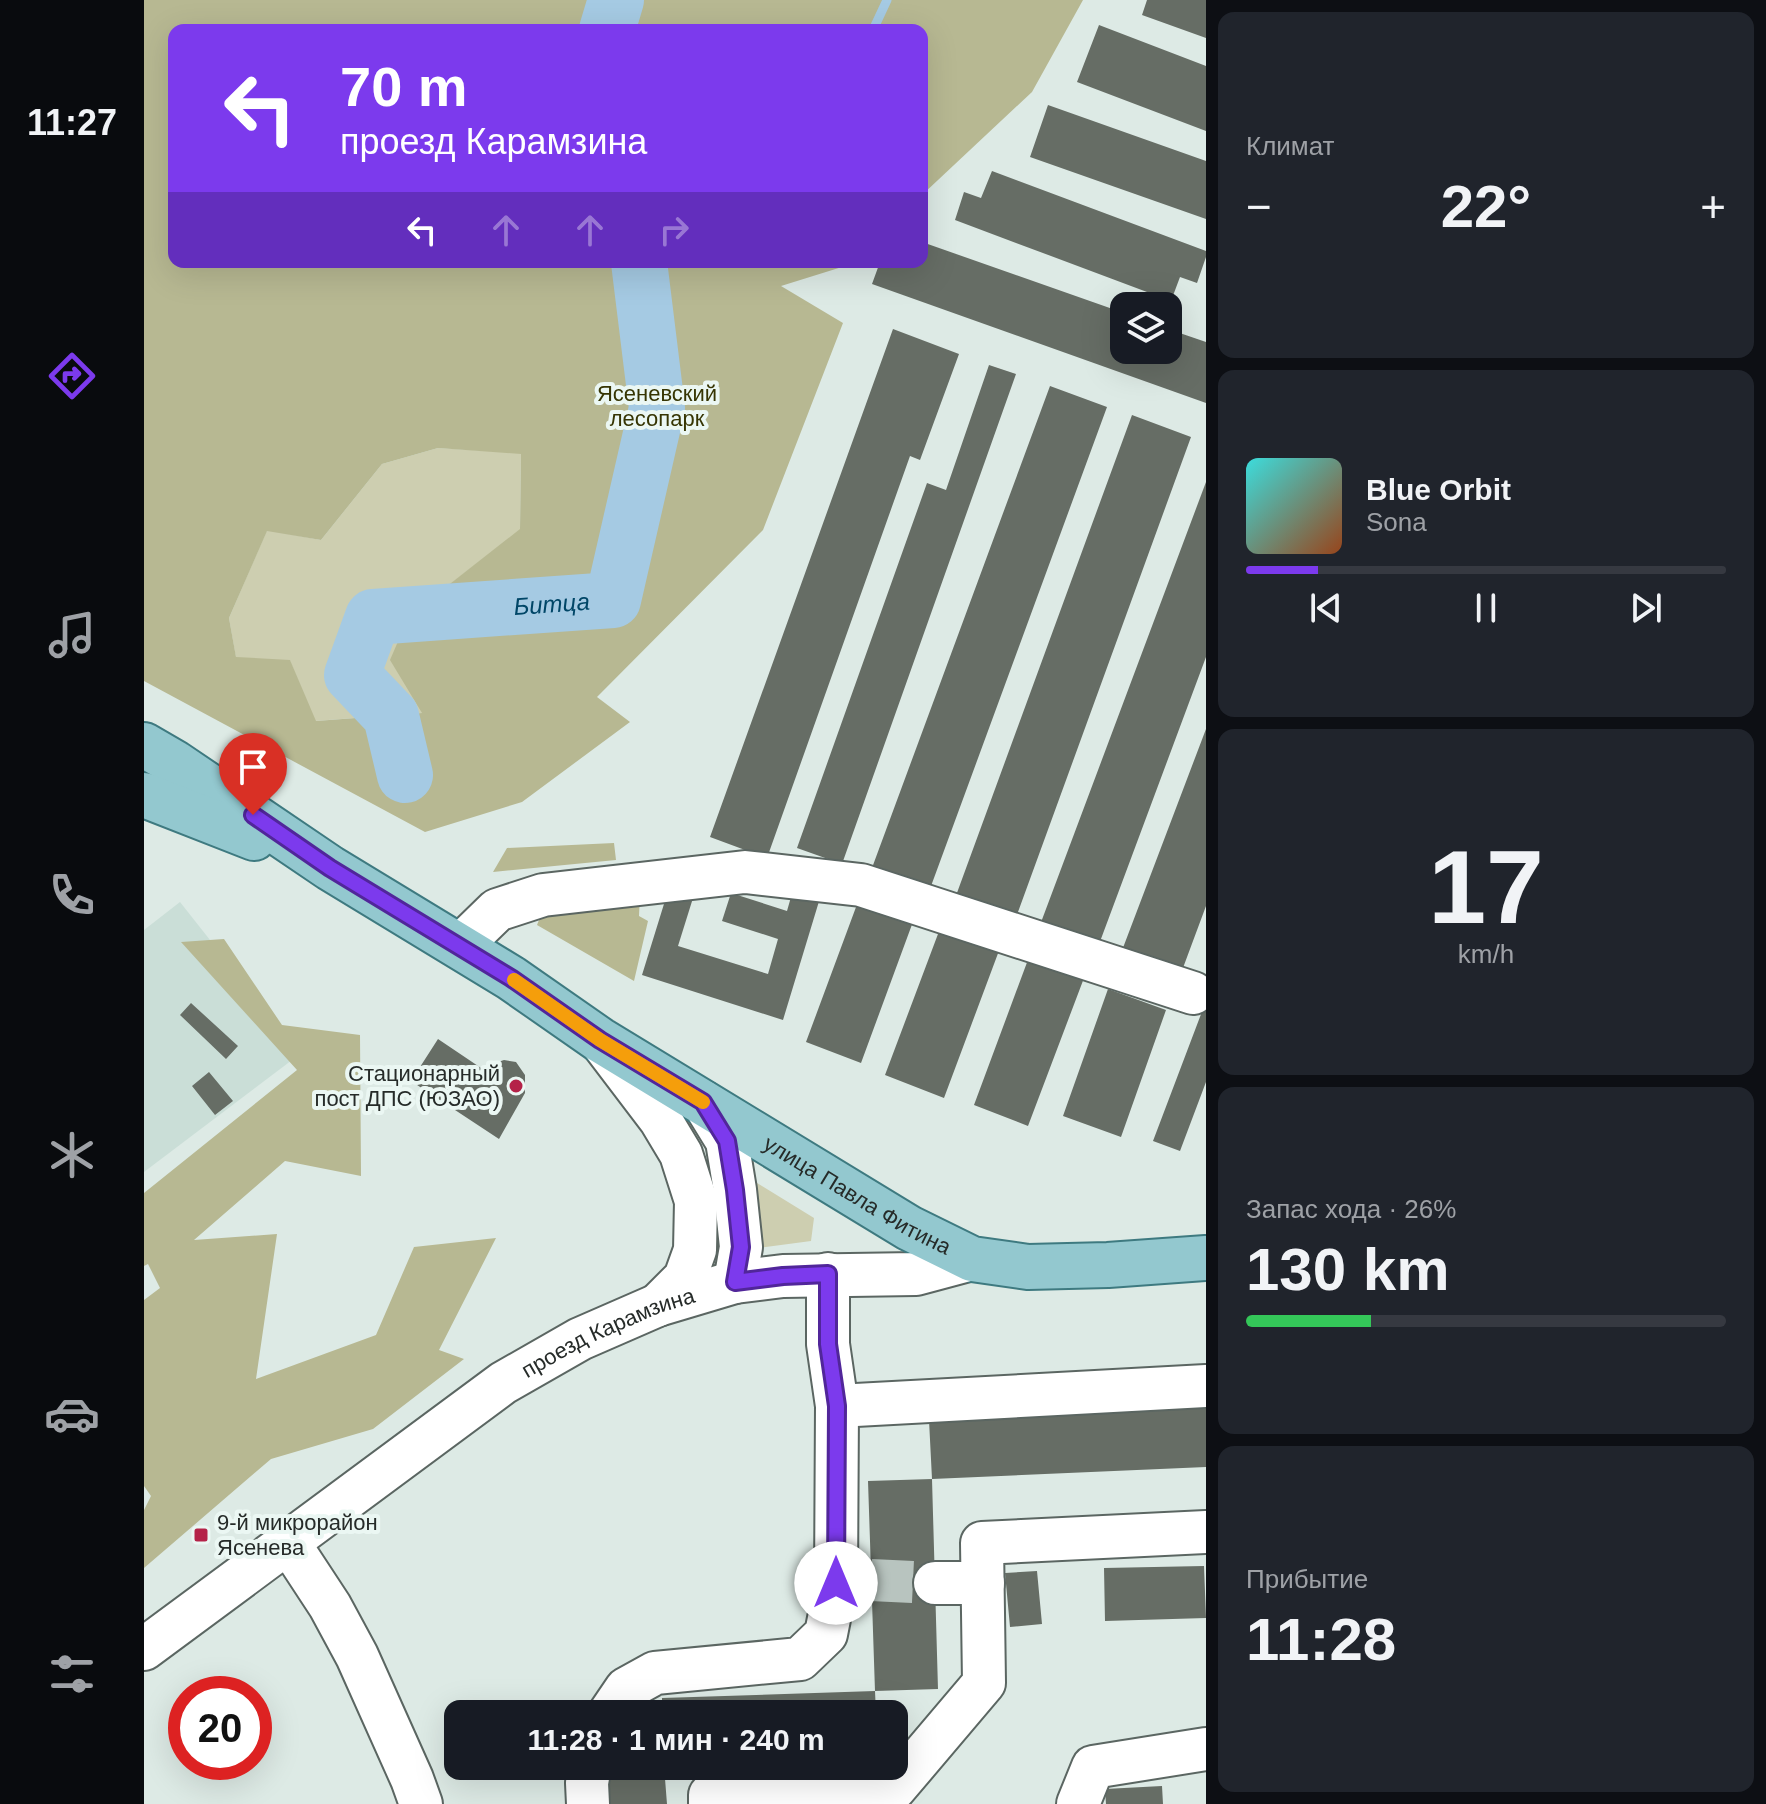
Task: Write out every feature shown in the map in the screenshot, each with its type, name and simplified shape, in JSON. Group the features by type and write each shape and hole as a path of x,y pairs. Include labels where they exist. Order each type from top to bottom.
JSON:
{"main road":[{"name":"улица Павла Фитина","path":"144,745 330,868 522,986 600,1040 909,1228 972,1259"},
{"name":"улица Павла Фитина","path":"144,774 330,868"},
{"path":"144,795 330,868"},
{"name":"проезд Карамзина","path":"972,1259 1028,1267 1206,1258"}],"street":[{"path":"460,946 497,910 543,895 745,872 861,885 1193,993"},
{"name":"улица Павла Фитина","path":"600,1040 660,1119 681,1154 696,1201 695,1250 685,1278 658,1305"},
{"name":"улица Павла Фитина","path":"703,1102 727,1141 741,1247 735,1282"},
{"name":"проезд Карамзина","path":"144,1649 503,1383 580,1339 658,1305 735,1282 828,1274 916,1274 972,1259"},
{"path":"619,1700 626,1689 655,1673 800,1659 826,1634 853,1582 837,1406 828,1344 828,1274"},
{"path":"837,1406 1206,1386"},
{"path":"710,1804 710,1795 895,1788 984,1683 982,1543 1206,1532"},
{"path":"288,1542 330,1606 357,1656 421,1804"},
{"path":"935,1583 983,1583"},
{"path":"1078,1804 1093,1767 1206,1749"},
{"path":"588,1780 588,1804"}],"shaded area":[{"path":"180,902 300,1054 144,1172 144,930"}],"green space":[{"name":"Ясеневский лесопарк","path":"144,0 1083,0 1032,92 928,189 928,24 168,24 168,268 839,268 781,286 843,323 763,530 597,697 630,722 522,802 425,832 144,681","holes":["438,448 521,454 520,529 409,616 390,660 422,713 316,721 290,660 236,657 229,618 267,531 321,540 382,464"]},
{"path":"438,448 521,453 520,530 409,616 422,713 315,721 290,661 236,658 229,618 267,530 321,540 382,464"},
{"path":"614,843 616,860 493,872 507,848"},
{"path":"640,894 639,916 648,921 634,981 537,925 547,900"},
{"path":"224,939 282,1025 360,1035 361,1176 285,1161 194,1240 277,1234 256,1379 376,1335 414,1247 496,1238 439,1350 464,1359 373,1429 271,1459 144,1568 144,1510 151,1496 144,1486 144,1300 160,1288 148,1264 144,1266 144,1193 297,1070 181,942"},
{"path":"739,1172 814,1218 811,1241 758,1248"}],"building":[{"path":"1147,0 1206,0 1206,38 1142,15"},
{"path":"1099,25 1206,66 1206,131 1077,82"},
{"path":"1048,105 1206,161 1206,219 1030,157"},
{"path":"992,171 1206,251 1206,257 1197,283 1180,277 1174,292 1147,292 955,220 964,192 981,198"},
{"path":"928,244 1110,308 1110,364 1182,364 1182,334 1206,342 1206,403 872,284 878,268 928,268"},
{"path":"893,329 959,354 920,460 910,456 767,858 710,837"},
{"path":"989,365 1016,374 842,864 797,848 927,483 946,490"},
{"path":"1050,386 1107,407 927,897 869,876"},
{"path":"1132,415 1191,437 1014,923 954,901"},
{"path":"1206,482 1206,657 1095,955 1037,933"},
{"path":"1206,729 1206,906 1177,984 1118,961"},
{"path":"793,890 820,898 783,1020 642,975 668,891 693,898 678,946 768,974 778,939 722,921 731,893 787,911"},
{"path":"859,899 914,919 861,1063 806,1042"},
{"path":"941,926 1000,948 944,1098 885,1075"},
{"path":"1029,957 1084,978 1028,1126 974,1105"},
{"path":"1108,989 1166,1010 1121,1137 1063,1116"},
{"path":"1206,1001 1206,1082 1180,1151 1153,1141"},
{"path":"191,1003 238,1046 226,1059 180,1015"},
{"path":"438,1039 487,1072 492,1064 504,1060 516,1062 525,1075 525,1093 499,1139 411,1081"},
{"path":"209,1072 233,1101 215,1115 192,1086"},
{"path":"1206,1407 1206,1467 932,1479 929,1420"},
{"path":"932,1479 938,1689 875,1691 868,1481"},
{"path":"1204,1566 1206,1618 1105,1621 1104,1568"},
{"path":"1037,1571 1042,1624 1010,1627 1005,1573"},
{"path":"875,1691 875,1700 662,1700"},
{"path":"602,1780 665,1780 667,1804 604,1804"},
{"path":"1162,1786 1163,1804 1106,1804 1105,1789"}],"waterway":[{"name":"Битца","path":"609,24 616,0"},
{"path":"876,24 887,0"},
{"name":"Битца","path":"405,775 391,716 352,675 373,617 613,600 657,408 640,268"}],"tunnel":[{"path":"871,1580 935,1583"}],"slow traffic":[{"path":"514,980 600,1040 703,1102"}],"place":[{"name":"Стационарный пост ДПС (ЮЗАО)","path":"516,1086"},
{"name":"9-й микрорайон Ясенева","path":"201,1535"}],"route":[{"path":"253,815 330,868 460,946 600,1040 703,1102 727,1141 741,1247 735,1282 828,1274 828,1344 837,1406 836,1583"}]}
